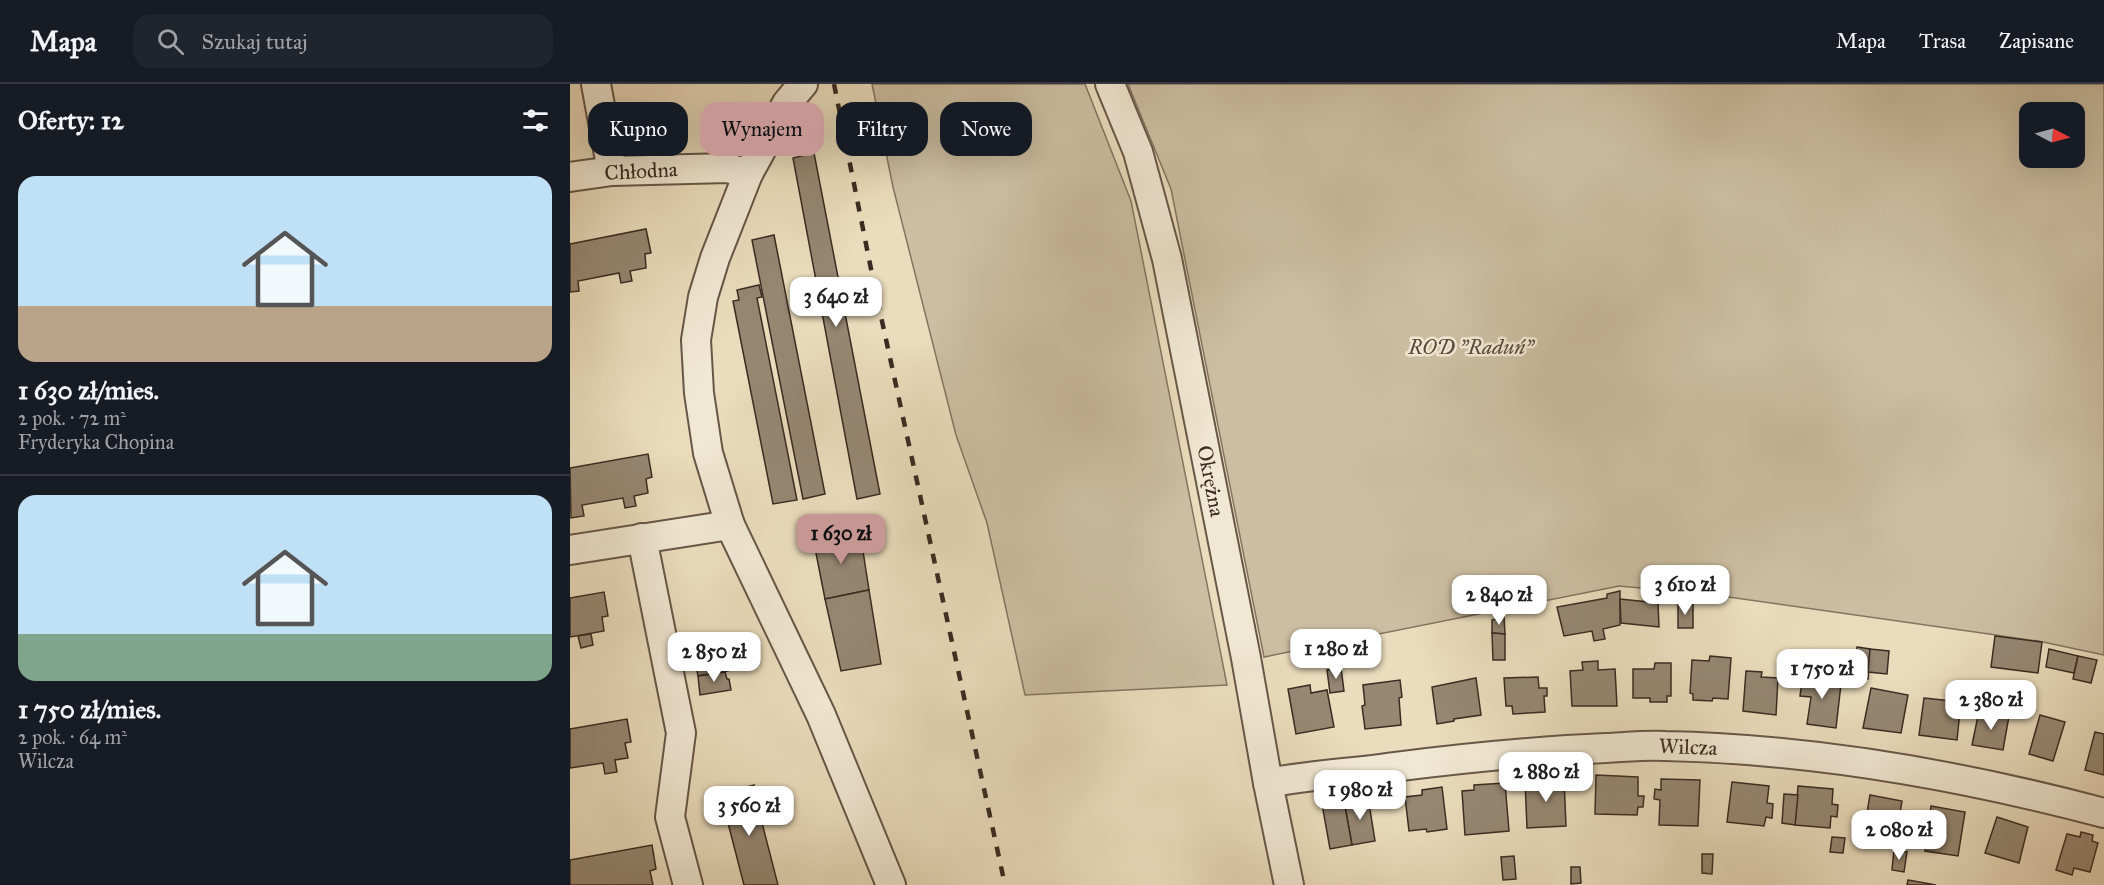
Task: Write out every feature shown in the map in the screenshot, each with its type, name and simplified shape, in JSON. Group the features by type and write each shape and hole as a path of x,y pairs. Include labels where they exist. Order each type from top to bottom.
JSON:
{"street":[{"path":"596,84 612,171"},
{"path":"803,84 787,103 748,174 715,258 703,297 696,340 699,393 708,453 730,525 821,715 891,885"},
{"name":"Okrężna","path":"1110,84 1138,152 1167,259 1289,885"},
{"name":"Chłodna","path":"570,177 612,171 728,168 748,174"},
{"path":"570,550 730,525"},
{"path":"642,538 681,733 670,817 688,885"},
{"name":"Wilcza","path":"1268,783 1478,756 1565,749 1663,746 1749,750 1946,776 2045,797 2104,813"}],"green space":[{"path":"872,84 1085,84 1131,201 1227,685 1025,695 987,523 956,435 887,156 928,156 928,102 876,102"},
{"name":"ROD \"Raduń\"","path":"1128,84 2104,84 2104,655 2043,642 1989,634 1707,594 1619,586 1264,657 1171,189"}],"building":[{"path":"815,156 880,494 857,499 793,158"},
{"path":"646,229 651,253 645,254 646,268 630,271 632,281 621,283 619,273 578,281 579,291 570,292 570,244"},
{"path":"774,235 825,494 803,499 752,240"},
{"path":"759,285 762,297 757,298 797,500 773,504 733,301 739,300 737,290"},
{"path":"648,454 652,477 646,479 648,493 634,496 636,506 625,508 623,498 582,505 584,516 571,518 570,468"},
{"path":"860,532 869,590 825,599 813,538"},
{"path":"869,590 881,664 841,671 825,599"},
{"path":"1620,591 1620,625 1603,629 1605,639 1594,641 1592,631 1564,636 1557,607 1607,598 1607,594"},
{"path":"604,592 608,616 602,617 604,631 570,637 570,598"},
{"path":"1620,599 1658,603 1659,627 1621,623"},
{"path":"1678,603 1693,604 1693,628 1678,628"},
{"path":"1504,617 1505,634 1492,633 1492,620"},
{"path":"1492,633 1505,634 1505,660 1493,660"},
{"path":"591,634 593,645 581,648 578,636"},
{"path":"1995,636 2042,642 2038,673 1991,667"},
{"path":"722,641 728,671 698,676 692,646"},
{"path":"1857,647 1870,649 1868,679 1854,677"},
{"path":"1337,648 1341,668 1330,669 1326,649"},
{"path":"1870,649 1889,651 1887,674 1868,672"},
{"path":"2049,649 2078,656 2074,673 2046,667"},
{"path":"1710,656 1731,658 1728,699 1693,700 1693,694 1690,693 1692,660 1709,661"},
{"path":"2078,656 2097,660 2091,683 2073,679"},
{"path":"1598,661 1598,670 1615,669 1617,706 1572,706 1570,671 1583,670 1582,662"},
{"path":"1655,663 1671,663 1671,696 1667,696 1667,702 1650,702 1650,698 1633,698 1633,669 1654,669"},
{"path":"1341,668 1344,691 1330,693 1327,670"},
{"path":"1746,671 1762,672 1761,677 1778,678 1776,715 1743,711"},
{"path":"725,672 731,690 700,695 698,676"},
{"path":"1803,674 1834,678 1833,682 1841,684 1836,728 1807,724 1811,697 1800,696"},
{"path":"1538,677 1539,688 1547,688 1547,696 1544,696 1545,712 1513,714 1512,706 1506,706 1504,678"},
{"path":"1476,678 1481,715 1437,724 1432,687"},
{"path":"1400,680 1401,725 1365,729 1362,706 1365,705 1363,685"},
{"path":"1310,685 1311,693 1327,690 1334,727 1296,734 1288,689"},
{"path":"1871,688 1908,695 1901,733 1863,728"},
{"path":"1924,698 1961,702 1957,740 1919,735"},
{"path":"1979,711 2009,716 2003,750 1972,745"},
{"path":"2040,715 2065,722 2053,761 2029,754"},
{"path":"627,719 631,742 625,743 628,758 615,760 617,772 605,774 603,763 570,768 570,729"},
{"path":"2095,732 2104,734 2104,775 2085,770"},
{"path":"1596,775 1638,777 1638,796 1644,796 1643,807 1638,807 1637,815 1595,814"},
{"path":"1564,778 1566,826 1527,828 1525,781"},
{"path":"1661,779 1700,780 1698,826 1659,825 1660,800 1654,799 1655,789 1661,790"},
{"path":"1732,782 1769,786 1767,803 1773,804 1772,818 1766,817 1764,826 1727,822"},
{"path":"1505,783 1509,831 1465,835 1462,791 1474,790 1474,785"},
{"path":"754,785 778,885 744,885 719,794"},
{"path":"1798,786 1833,789 1832,804 1838,805 1837,817 1831,816 1830,828 1795,825"},
{"path":"1442,787 1447,829 1427,832 1426,829 1409,831 1405,797 1422,795 1422,790"},
{"path":"1784,794 1798,795 1795,825 1782,823"},
{"path":"1870,795 1902,801 1897,830 1865,825"},
{"path":"1368,797 1375,841 1352,845 1344,801"},
{"path":"1344,801 1352,845 1330,849 1322,804"},
{"path":"1931,806 1965,812 1958,856 1925,851"},
{"path":"1997,817 2028,827 2019,863 1985,853"},
{"path":"2081,832 2093,835 2092,841 2098,843 2090,872 2074,868 2072,875 2056,870 2067,834 2080,837"},
{"path":"1832,837 1845,838 1843,853 1830,852"},
{"path":"652,845 656,869 650,871 653,885 570,885 570,860"},
{"path":"1894,850 1907,852 1904,872 1892,870"},
{"path":"1702,854 1713,854 1712,874 1702,873"},
{"path":"1514,856 1516,879 1503,880 1501,857"},
{"path":"1571,867 1580,867 1581,883 1571,884"},
{"path":"1908,880 1936,885 1907,885"}],"railway":[{"path":"834,84 875,289 1005,885"}]}
